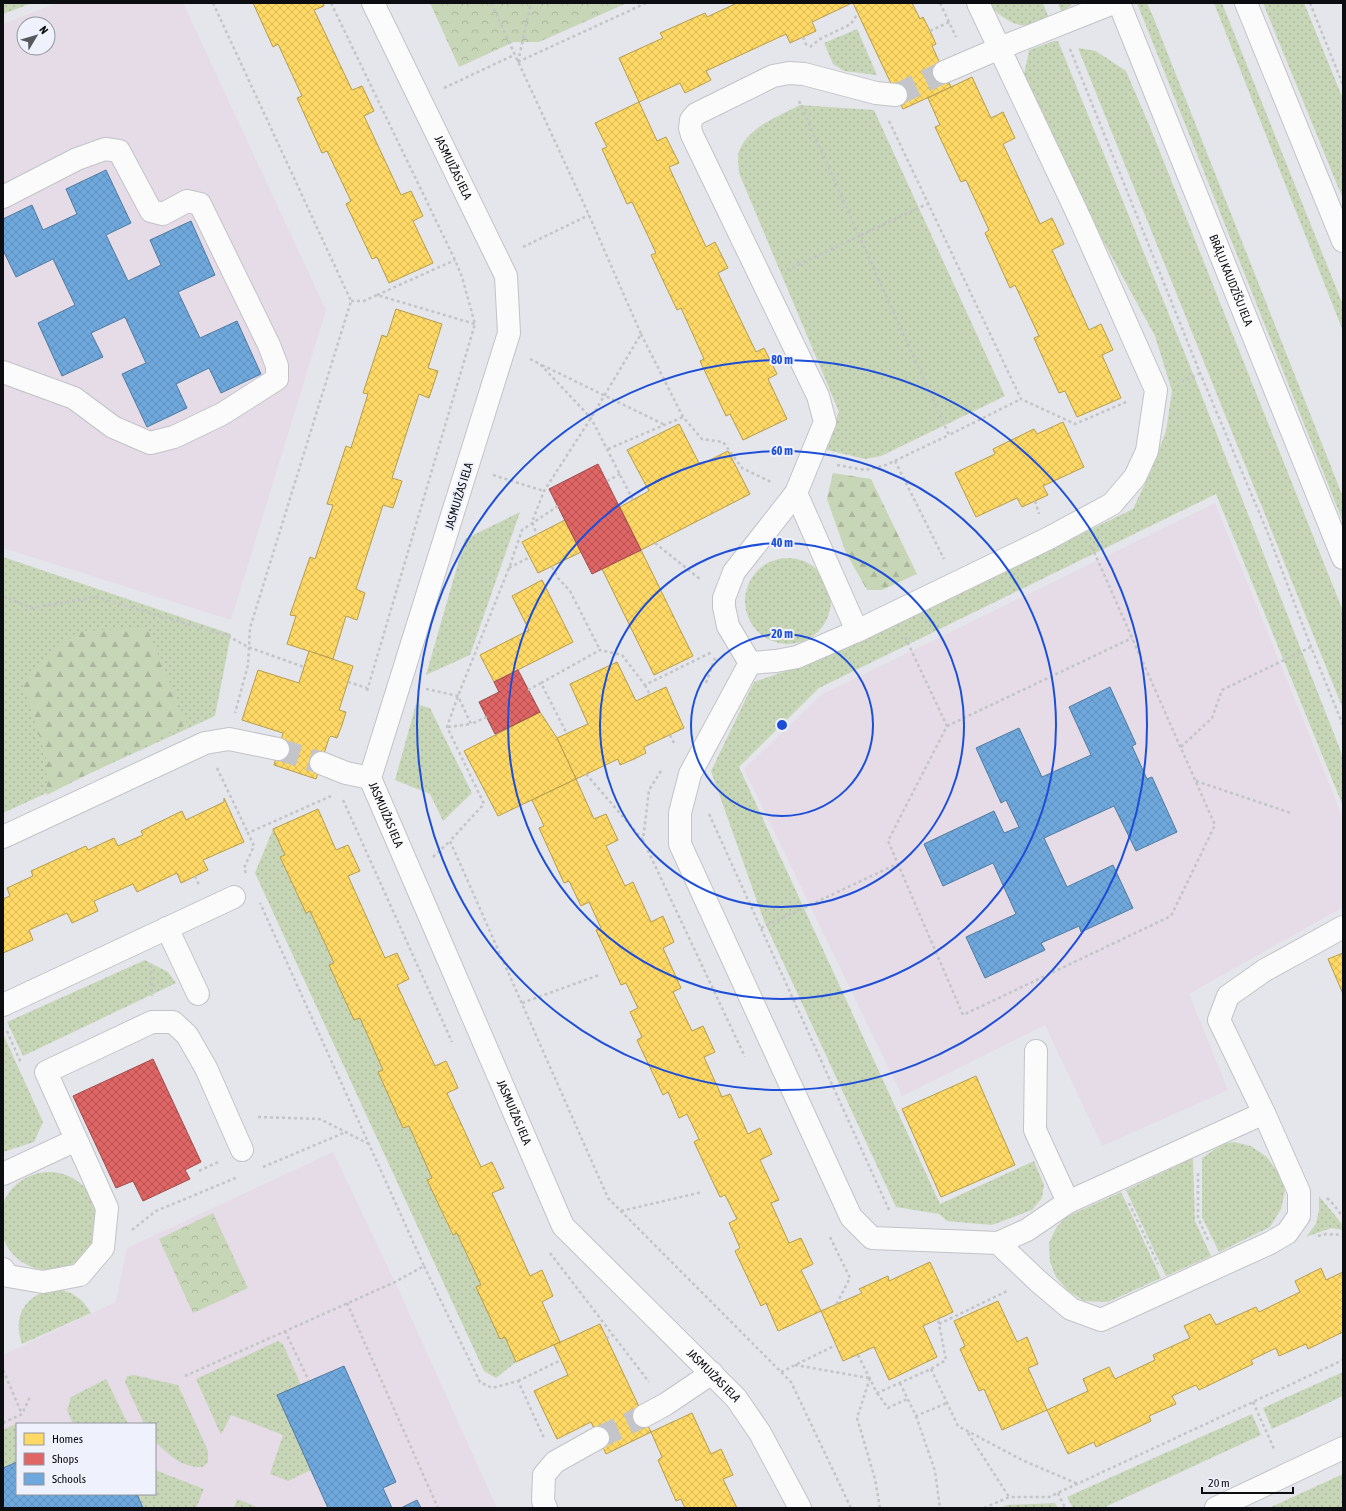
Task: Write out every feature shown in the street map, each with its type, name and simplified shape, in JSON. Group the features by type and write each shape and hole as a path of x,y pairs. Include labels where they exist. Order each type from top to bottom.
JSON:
{"street":[{"name":"JASMUIŽAS IELA","path":"373,3 506,276 509,333 370,778 563,1226 736,1398 760,1433 800,1508"},
{"path":"750,663 776,661 797,657 894,613 1049,538 1112,504 1135,477 1147,451 1156,390 1081,221 978,3"},
{"path":"944,72 1113,3"},
{"name":"BRĀĻU KAUDZĪŠU IELA","path":"1119,3 1343,558"},
{"path":"1246,3 1343,241"},
{"path":"750,663 728,626 724,607 724,598 734,572 796,493 825,422 818,396 692,135 690,128 691,120 703,110 773,76 789,73 804,74 886,94"},
{"path":"3,197 78,159 105,149 119,152 151,212 163,214 187,202 200,204 270,345 277,366 277,379 222,414 174,437 150,443 113,427 74,398 3,372"},
{"path":"796,493 858,630"},
{"path":"750,663 690,774 680,812 680,844 851,1217 872,1238 998,1243 1027,1230 1068,1202 1264,1113"},
{"path":"3,836 205,743 229,739 278,749"},
{"path":"321,763 342,783 370,778"},
{"path":"3,1005 234,897"},
{"path":"998,1243 1039,1282 1071,1309 1102,1320 1270,1243 1287,1233 1298,1216 1299,1192 1264,1113 1219,1020 1228,996 1265,970 1343,927"},
{"path":"158,933 198,994"},
{"path":"5,1272 44,1282 80,1275 103,1248 107,1208 46,1072 152,1022 174,1022 187,1035 206,1068 242,1150"},
{"path":"1036,1051 1035,1130 1068,1202"},
{"path":"3,1174 76,1140"},
{"path":"644,1416 666,1404 712,1373"},
{"path":"546,1508 543,1500 544,1475 555,1462 598,1438"},
{"path":"1216,1508 1343,1448"}],"path":[{"path":"213,3 351,301 250,628 248,665 229,739"},
{"path":"331,3 455,260 462,277 475,324 365,696"},
{"path":"491,3 589,215 641,334 683,417 702,439 723,442 742,468 796,493"},
{"path":"518,62 531,3"},
{"path":"518,62 646,3"},
{"path":"940,3 957,40"},
{"path":"1310,3 1343,85"},
{"path":"808,49 820,39 851,24 858,13"},
{"path":"930,30 949,22"},
{"path":"1060,25 1200,373 1267,531 1311,647 1343,725"},
{"path":"419,99 514,55"},
{"path":"804,74 798,93 800,105 949,435"},
{"path":"886,94 928,204 1021,399 1075,424 1140,396 1156,390 1168,388 1200,373"},
{"path":"762,280 781,273 928,204"},
{"path":"498,259 589,215"},
{"path":"351,301 364,301 455,260"},
{"path":"377,295 475,324"},
{"path":"536,535 532,522 544,491 592,418 641,334"},
{"path":"506,346 665,425"},
{"path":"540,364 592,418 633,500"},
{"path":"811,459 828,464 865,470 886,465 1021,399"},
{"path":"608,450 683,417"},
{"path":"895,461 956,583"},
{"path":"607,481 620,474"},
{"path":"494,476 544,491"},
{"path":"558,506 522,530 509,568 447,727 484,804 450,841 608,1198 791,1382 851,1508"},
{"path":"655,543 702,581"},
{"path":"509,568 530,557"},
{"path":"1097,560 1181,747 1215,825 1171,916 963,1015 888,841 947,726 1132,638"},
{"path":"552,567 558,578 570,591 600,650"},
{"path":"3,596 32,608 96,597 228,636 248,648 304,668"},
{"path":"894,613 947,726"},
{"path":"1181,747 1212,718 1222,690 1311,647"},
{"path":"645,685 717,649"},
{"path":"528,690 600,650 622,655 645,685 650,695"},
{"path":"348,682 367,688"},
{"path":"541,683 566,734"},
{"path":"400,684 458,696"},
{"path":"458,696 471,724"},
{"path":"447,727 471,724 487,717"},
{"path":"205,743 254,846 244,868 247,875"},
{"path":"586,774 643,840"},
{"path":"690,774 903,1239"},
{"path":"1196,781 1291,813"},
{"path":"248,833 342,783 346,804 455,1049"},
{"path":"761,928 897,864"},
{"path":"257,897 424,1266 480,1382 492,1388 518,1381 561,1360"},
{"path":"152,1022 152,994 158,933"},
{"path":"522,1003 599,975"},
{"path":"227,1116 320,1119 369,1144"},
{"path":"260,1168 346,1132"},
{"path":"1193,1145 1198,1156 1198,1218 1220,1266"},
{"path":"103,1248 124,1237 156,1211 239,1176"},
{"path":"1118,1180 1169,1289"},
{"path":"621,1211 702,1192"},
{"path":"1323,1195 1334,1205 1343,1217"},
{"path":"1313,1238 1326,1234 1343,1235"},
{"path":"546,1249 666,1404"},
{"path":"185,1376 395,1282 424,1266"},
{"path":"939,1324 1015,1287"},
{"path":"347,1303 438,1508"},
{"path":"877,1393 931,1369 946,1360 938,1319"},
{"path":"285,1332 309,1381"},
{"path":"606,1338 612,1335"},
{"path":"781,1372 836,1345"},
{"path":"858,1355 877,1393 888,1408 908,1399"},
{"path":"984,1508 1009,1497 1049,1497 1343,1360"},
{"path":"795,1365 870,1378"},
{"path":"931,1369 958,1426 1022,1460 1078,1484"},
{"path":"3,1370 22,1414"},
{"path":"870,1378 857,1418 875,1479 880,1508"},
{"path":"518,1381 555,1462"},
{"path":"900,1383 916,1416 936,1471 940,1508"},
{"path":"3,1423 22,1414 30,1397"},
{"path":"1253,1402 1286,1475"},
{"path":"916,1416 947,1403"},
{"path":"967,1432 1009,1497"},
{"path":"1058,1493 1065,1508"}],"shaded area":[{"path":"57,3 183,3 326,310 231,620 3,548 3,24 16,19 16,56 56,56 56,16 24,16"},
{"path":"1215,503 1343,818 1343,907 1189,994 1228,1090 1102,1146 1045,1025 902,1096 744,769 821,695"},
{"path":"333,1152 395,1282 497,1508 3,1508 3,1355 116,1302 127,1248"}],"green space":[{"path":"3,3 32,3 3,14"},
{"path":"430,3 627,3 539,42 514,42 459,67"},
{"path":"987,3 1043,3 1049,18 1031,25 1017,24 1000,15"},
{"path":"1058,3 1073,3 1062,13"},
{"path":"1137,3 1147,3 1152,14 1343,497 1343,522"},
{"path":"1214,3 1222,3 1343,305 1343,331"},
{"path":"1263,3 1304,3 1343,99 1343,199"},
{"path":"857,29 877,75 844,71 833,64 824,43"},
{"path":"1058,41 1196,381 1343,757 1343,806 1216,494 819,688 739,767 940,1204 1034,1161 1044,1185 1042,1198 1032,1210 992,1225 947,1221 939,1214 896,1207 764,921 711,771 754,682 824,658 1133,509 1151,471 1166,431 1172,391 1155,336 1102,239 1024,75 1029,50"},
{"path":"1078,48 1096,51 1126,71 1150,127 1343,611 1343,709"},
{"path":"800,105 874,110 1005,396 881,456 865,459 823,449 839,412 739,173 738,153 750,135 765,123"},
{"path":"833,473 871,479 917,574 882,590 867,590 846,553 827,499"},
{"path":"520,512 470,655 426,675 465,539"},
{"path":"3,557 231,634 215,716 3,813"},
{"path":"788,558 805,561 819,570 828,584 831,601 828,618 819,632 805,641 788,644 771,641 757,632 748,618 745,601 748,584 757,570 771,561"},
{"path":"147,628 187,724 47,795 46,756 21,680 78,631"},
{"path":"416,704 430,708 472,793 443,821 430,794 395,780"},
{"path":"273,829 285,855 280,858 306,913 310,911 334,963 329,965 354,1020 360,1018 383,1070 378,1073 403,1128 409,1126 432,1178 427,1180 452,1235 457,1233 481,1285 476,1287 505,1337 516,1362 496,1378 484,1371 255,873"},
{"path":"145,960 168,972 176,983 23,1056 7,1022"},
{"path":"3,1034 43,1122 34,1142 3,1152"},
{"path":"1234,1142 1251,1146 1267,1157 1280,1176 1285,1191 1281,1209 1270,1227 1219,1252 1202,1217 1202,1158 1223,1144"},
{"path":"1193,1158 1195,1221 1211,1256 1166,1276 1126,1190"},
{"path":"49,1172 68,1176 84,1186 94,1202 98,1221 94,1240 84,1256 68,1266 49,1270 30,1266 14,1256 4,1240 0,1221 4,1202 14,1186 30,1176"},
{"path":"1121,1192 1161,1278 1108,1302 1084,1301 1068,1291 1056,1277 1050,1262 1049,1243 1056,1228 1066,1217"},
{"path":"1319,1196 1343,1225 1343,1230 1331,1228 1306,1237 1316,1224 1319,1210"},
{"path":"213,1213 248,1288 193,1313 159,1239"},
{"path":"55,1289 67,1291 76,1296 84,1303 91,1313 22,1344 19,1334 19,1324 20,1315 24,1308 29,1301 36,1296"},
{"path":"278,1341 283,1344 301,1385 278,1396 311,1470 288,1481 270,1474 283,1435 231,1415 221,1435 196,1379"},
{"path":"1343,1372 1343,1396 1272,1429 1263,1408"},
{"path":"134,1375 178,1385 208,1451 208,1462 203,1467 195,1467 176,1460 156,1443 156,1423 144,1423 125,1382 127,1376"},
{"path":"106,1379 128,1423 73,1423 67,1410 71,1397"},
{"path":"1252,1414 1261,1435 1103,1508 1073,1508 1067,1497"},
{"path":"16,1424 16,1462 3,1468 3,1430"},
{"path":"156,1470 204,1489 196,1508 143,1508 137,1495 156,1495"},
{"path":"1343,1474 1343,1508 1269,1508"},
{"path":"237,1499 260,1508 234,1508"},
{"path":"1055,1503 1058,1508 1000,1508 1007,1505"}],"building: Homes":[{"path":"253,3 323,3 324,6 314,10 352,90 362,86 374,111 364,116 401,195 411,191 423,216 413,221 433,263 389,283 377,257 372,259 346,204 351,201 327,151 322,153 297,98 302,96 278,44 273,47"},
{"path":"737,3 852,3 812,22 816,31 790,43 786,34 706,71 711,80 685,93 680,83 639,102 619,58 663,38 660,33 705,13 707,17"},
{"path":"853,3 912,3 920,19 923,17 930,31 936,44 932,46 951,87 903,109"},
{"path":"972,77 991,118 1003,112 1015,138 1003,144 1040,224 1052,218 1064,244 1052,250 1089,330 1101,324 1113,350 1102,355 1121,398 1077,417 1065,391 1059,393 1034,338 1039,336 1015,285 1010,288 985,233 989,230 966,180 961,182 935,127 940,125 928,98"},
{"path":"639,102 657,141 666,137 679,163 669,167 706,247 715,242 728,268 718,273 756,352 764,348 777,374 768,379 787,419 743,440 730,414 726,416 700,361 704,359 681,308 677,310 651,255 656,253 632,202 627,204 602,149 607,147 595,123"},
{"path":"396,309 442,324 428,368 438,371 429,398 419,394 392,478 402,481 393,508 383,505 356,589 365,593 357,620 346,616 333,659 287,644 296,616 290,615 310,557 315,559 333,505 327,504 346,446 351,448 368,394 363,393 382,335 387,337"},
{"path":"1063,422 1084,467 1043,486 1048,495 1022,507 1017,498 976,517 955,473 995,454 993,449 1034,429 1037,434"},
{"path":"679,424 700,465 728,451 750,494 641,550 620,507 649,491 627,450"},
{"path":"565,520 581,552 538,573 522,542"},
{"path":"641,550 693,656 654,675 602,569"},
{"path":"542,580 573,642 494,682 480,655 529,630 512,596"},
{"path":"309,651 353,666 339,710 346,712 342,725 337,738 331,736 329,738 316,779 274,765 283,733 242,720 258,670 299,683"},
{"path":"617,662 636,701 666,687 684,728 644,747 646,753 634,759 620,765 618,759 576,779 557,738 588,724 570,684"},
{"path":"540,712 557,738 576,779 498,816 464,751"},
{"path":"576,779 594,819 606,814 618,840 606,846 625,886 633,882 651,922 663,916 674,942 663,948 681,988 673,992 692,1031 703,1026 715,1052 704,1057 722,1097 730,1094 748,1134 760,1128 772,1154 760,1160 779,1200 771,1203 789,1243 801,1238 813,1264 801,1270 821,1311 778,1331 766,1303 761,1306 735,1251 740,1248 729,1223 737,1219 725,1195 720,1197 694,1142 699,1139 687,1114 679,1118 668,1092 663,1095 637,1040 642,1037 630,1012 638,1008 626,983 621,985 596,930 601,928 589,902 581,906 569,881 564,883 539,828 544,826 532,800"},
{"path":"224,798 244,842 203,860 208,870 181,883 177,873 137,892 133,884 94,901 98,911 72,923 67,913 29,930 33,940 3,953 3,899 10,896 7,888 33,876 31,871 86,846 88,850 114,838 118,846 143,835 141,831 182,811 186,820 224,802"},
{"path":"318,809 336,850 348,845 360,871 348,876 385,958 397,953 409,979 397,985 435,1066 446,1061 452,1074 458,1088 447,1093 481,1167 492,1162 504,1188 492,1193 530,1276 542,1270 553,1296 542,1302 560,1342 516,1362 505,1337 500,1339 476,1287 481,1285 457,1233 453,1235 427,1180 432,1178 409,1126 403,1128 378,1072 383,1070 360,1018 354,1020 329,965 334,963 310,911 306,913 280,857 285,855 273,829"},
{"path":"1343,953 1343,994 1328,959"},
{"path":"976,1076 1015,1165 941,1197 902,1109"},
{"path":"930,1262 953,1312 923,1326 937,1357 889,1380 874,1347 843,1361 821,1311 862,1293 859,1289 888,1276 889,1281"},
{"path":"1321,1268 1326,1280 1343,1272 1343,1332 1308,1349 1306,1344 1279,1356 1276,1348 1251,1360 1253,1364 1199,1390 1196,1385 1172,1396 1176,1404 1149,1416 1151,1421 1096,1447 1094,1442 1068,1454 1047,1410 1088,1391 1083,1379 1109,1367 1115,1379 1155,1360 1153,1355 1190,1338 1184,1326 1210,1314 1216,1325 1256,1307 1259,1312 1300,1292 1295,1281"},
{"path":"998,1301 1017,1342 1027,1337 1038,1364 1028,1368 1047,1410 1002,1430 984,1389 979,1391 960,1349 965,1346 954,1321"},
{"path":"600,1324 651,1432 606,1454 591,1422 557,1439 534,1391 568,1375 554,1345"},
{"path":"692,1413 711,1454 721,1449 733,1475 723,1479 737,1508 685,1508 681,1499 676,1501 658,1460 662,1457 651,1432"}],"building: Shops":[{"path":"598,464 641,550 592,574 549,489"},
{"path":"518,670 540,712 495,734 479,702 499,692 494,682"},
{"path":"153,1059 201,1162 185,1170 190,1179 143,1201 133,1181 116,1188 73,1096"}],"building: Schools":[{"path":"106,170 131,223 106,235 128,281 161,265 150,240 191,221 215,275 178,292 200,338 237,321 261,374 221,393 209,368 176,384 187,408 147,427 122,374 146,363 125,317 91,333 103,357 62,376 38,323 75,305 53,259 16,277 3,250 3,219 32,205 43,230 77,214 66,189"},
{"path":"1110,687 1136,744 1132,746 1147,779 1152,777 1177,832 1136,851 1114,806 1044,838 1067,887 1113,865 1133,908 1081,932 1079,926 1041,943 1045,950 985,978 966,937 1016,914 993,863 943,886 924,844 994,811 1004,833 1019,827 1006,800 1001,803 976,748 1019,728 1042,777 1091,755 1069,707"},
{"path":"344,1366 396,1482 383,1488 392,1508 328,1508 277,1395"},
{"path":"16,1462 16,1495 137,1495 143,1508 3,1508 3,1468"},
{"path":"417,1500 421,1508 401,1508"}],"tunnel":[{"path":"896,95 944,72"},
{"path":"278,749 321,763"},
{"path":"598,1438 644,1416"}]}
